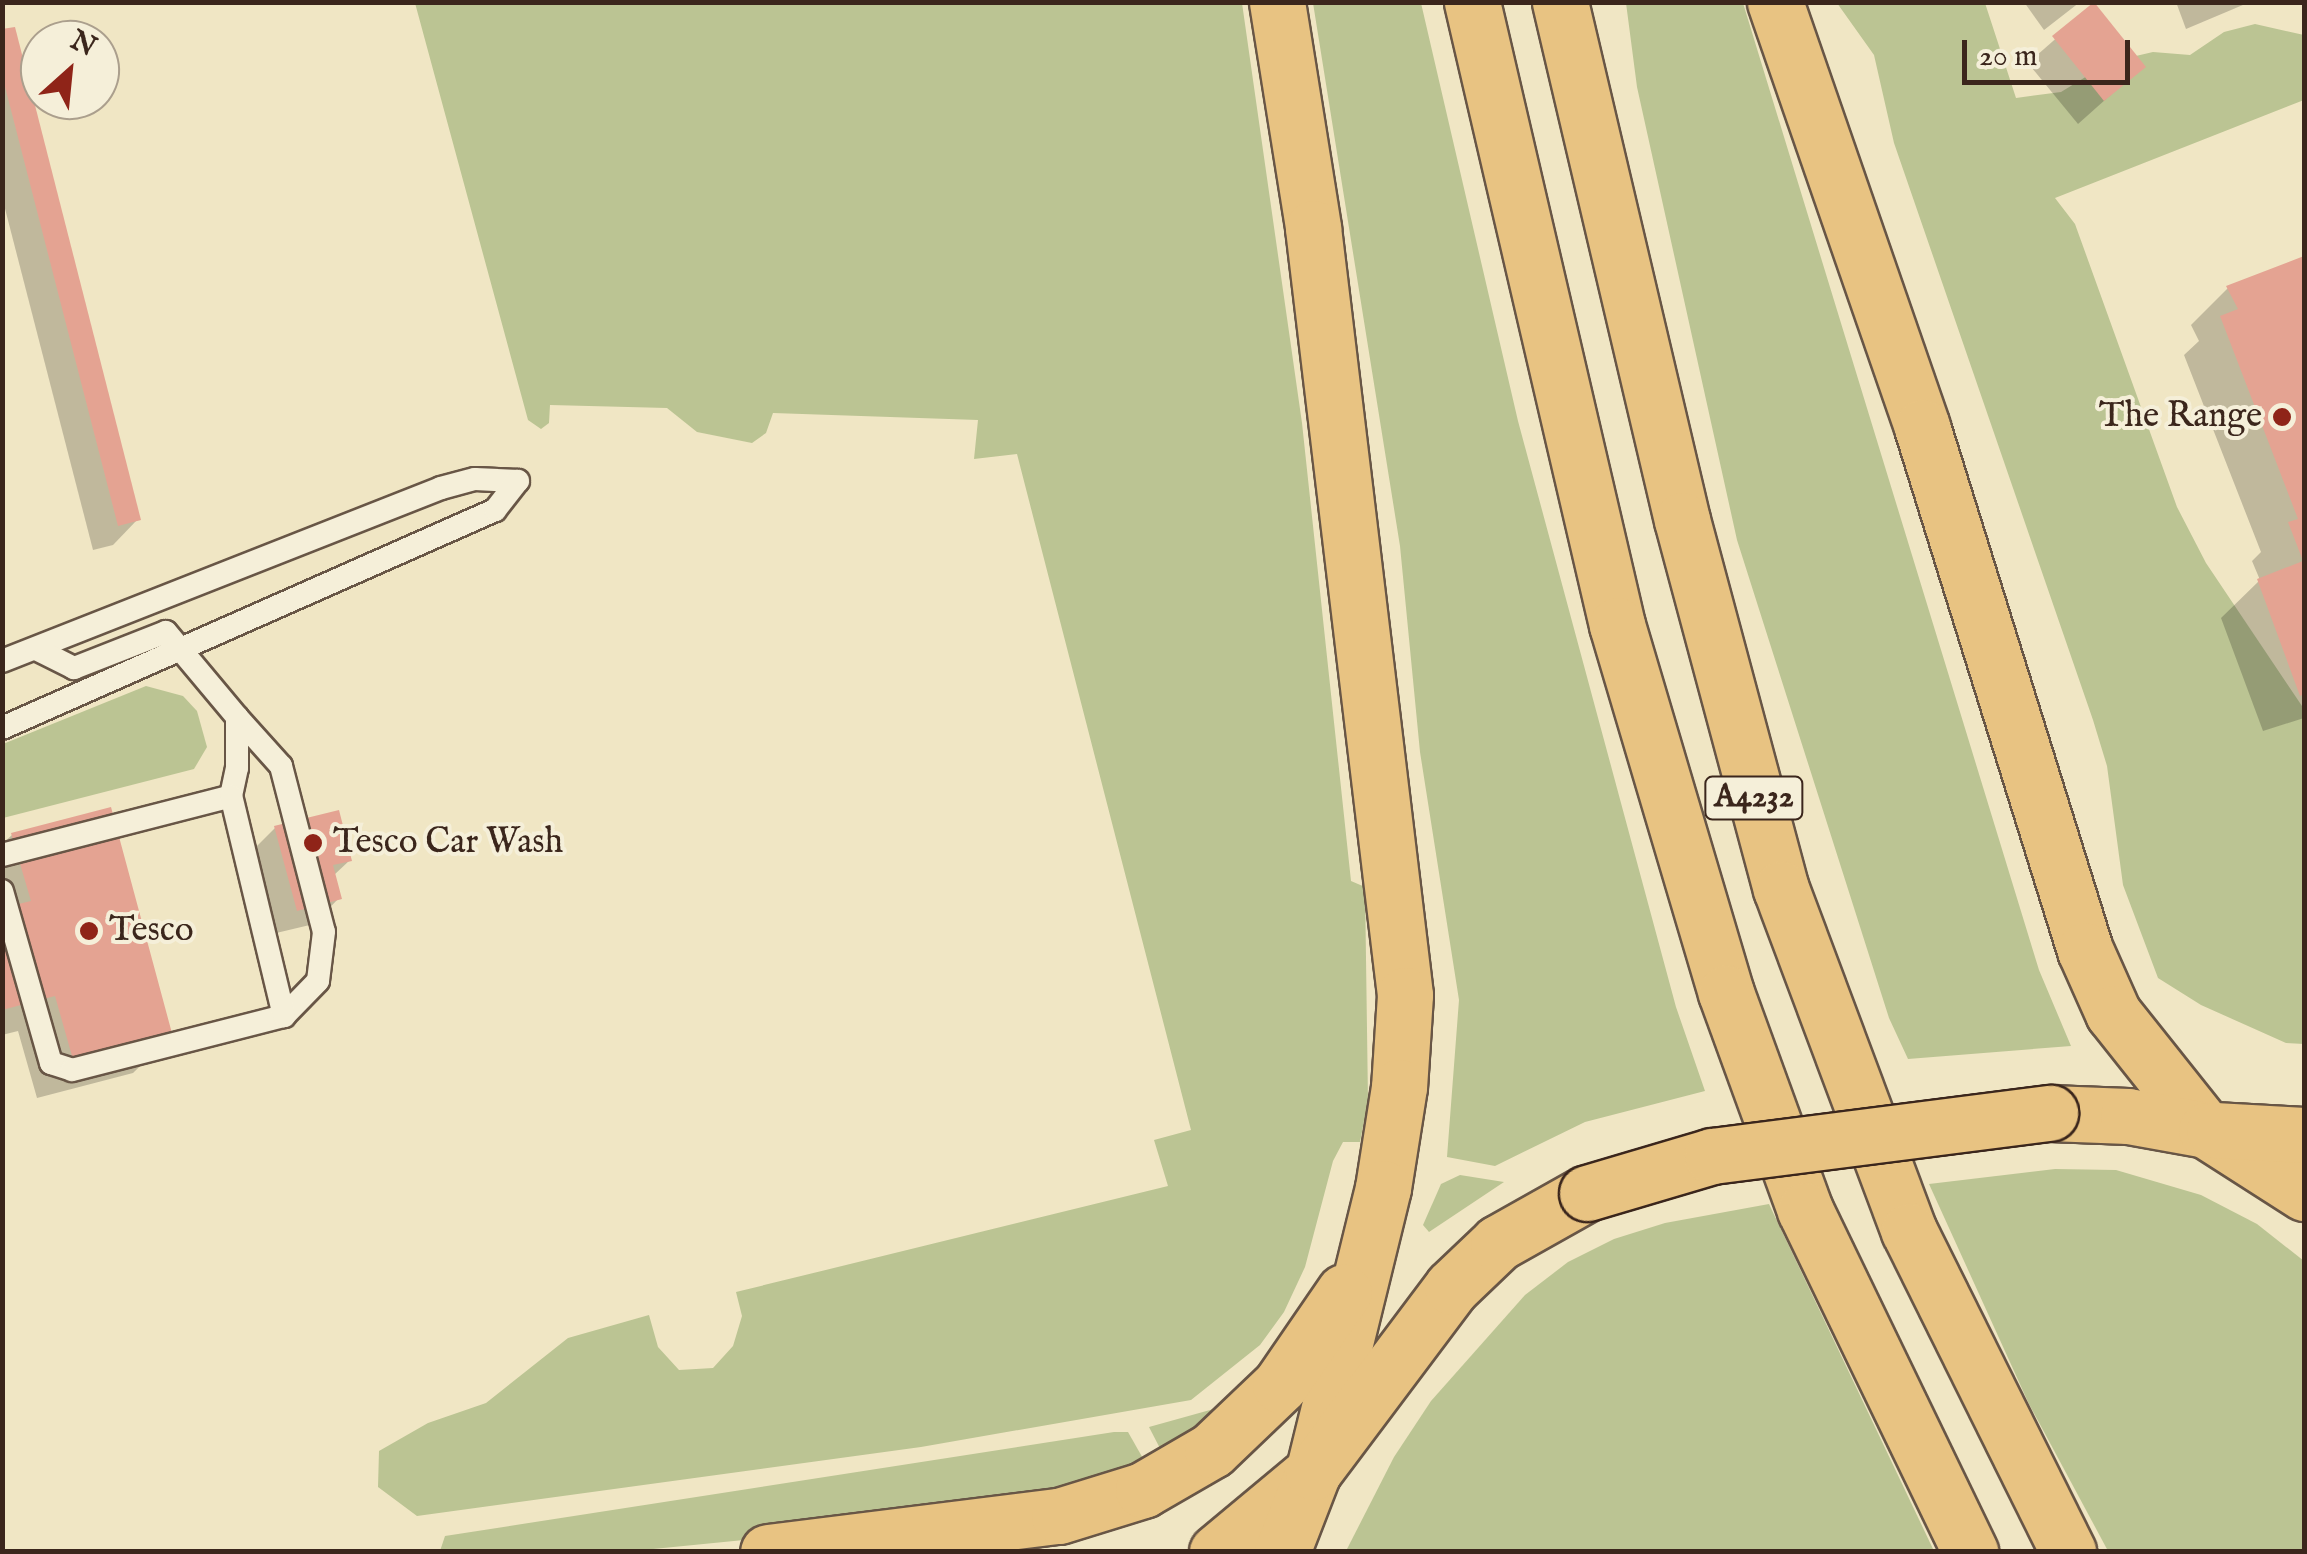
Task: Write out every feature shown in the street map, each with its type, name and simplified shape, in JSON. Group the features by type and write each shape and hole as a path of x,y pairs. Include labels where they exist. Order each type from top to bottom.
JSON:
{"main road":[{"path":"1277,2 1318,266 1405,995 1400,1087 1368,1251 1314,1472 1282,1552"},
{"name":"A4232","path":"1472,2 1616,625 1726,993 1804,1210 1970,1552"},
{"name":"A4232","path":"1560,2 1682,520 1780,889 1909,1231 2068,1552"},
{"path":"1775,2 1922,427 2085,950 2113,1013 2206,1130 2304,1193"},
{"path":"1217,1552 1314,1472 1452,1287 1498,1243 1586,1193 1712,1156 2050,1113 2206,1130 2304,1135"},
{"path":"768,1552 1059,1516 1143,1490 1212,1450 1280,1386 1368,1251"}],"lane":[{"path":"2,661 426,494 475,479 518,482 495,510 183,653 2,728"},
{"path":"2,891 51,1062 72,1070 284,1016 318,981 324,932 281,766 166,632 74,668 36,649"},
{"path":"237,717 231,796 284,1016"},
{"path":"2,854 231,796"}],"green space":[{"path":"415,3 1242,3 1302,423 1351,881 1365,887 1368,1100 1360,1142 1343,1142 1333,1161 1305,1267 1284,1312 1260,1345 1191,1400 921,1447 417,1516 378,1487 379,1451 428,1423 486,1403 568,1338 649,1315 658,1347 679,1370 713,1368 733,1346 742,1316 736,1292 1168,1186 1154,1140 1191,1130 1017,454 974,459 978,420 773,413 766,433 752,443 697,432 667,408 550,405 549,423 541,429 528,420"},
{"path":"1313,3 1421,3 1518,421 1676,1007 1705,1091 1585,1122 1495,1166 1447,1157 1459,1000 1420,752 1400,546"},
{"path":"1626,3 1743,3 2039,970 2071,1046 1908,1059 1889,1018 1737,540 1637,87"},
{"path":"1837,3 1985,3 2016,98 2061,92 2110,62 2153,52 2190,55 2224,32 2255,24 2304,35 2304,100 2055,198 2075,224 2177,507 2206,563 2304,709 2304,1044 2286,1043 2201,1005 2158,978 2123,885 2107,766 2093,720 1894,143 1874,55"},
{"path":"146,686 183,696 197,711 207,747 194,769 3,818 3,744"},
{"path":"2055,1169 2116,1170 2201,1195 2257,1224 2304,1261 2304,1551 2108,1551 2029,1404 1929,1184"},
{"path":"1460,1175 1504,1182 1429,1232 1423,1225 1441,1184"},
{"path":"1769,1204 1934,1551 1346,1551 1394,1457 1431,1401 1525,1295 1568,1262 1614,1239 1665,1223"},
{"path":"1228,1405 1166,1460 1149,1427"},
{"path":"1128,1432 1149,1469 1113,1485 764,1538 623,1552 440,1551 445,1536"}],"building":[{"path":"2094,2 2146,67 2104,101 2052,36"},
{"path":"15,27 20,47 20,120 39,120 141,520 118,526 2,75 2,29"},
{"name":"The Range","path":"2304,256 2304,694 2300,696 2257,579 2303,561 2288,522 2298,519 2220,316 2238,309 2226,286"},
{"path":"111,807 173,1037 74,1063 55,996 2,1010 2,908 31,901 11,833"},
{"name":"Tesco Car Wash","path":"339,810 352,861 333,865 342,899 297,911 274,826"}],"place":[{"name":"The Range","path":"2282,417"},
{"name":"Tesco Car Wash","path":"313,843"},
{"name":"Tesco","path":"89,931"}]}
